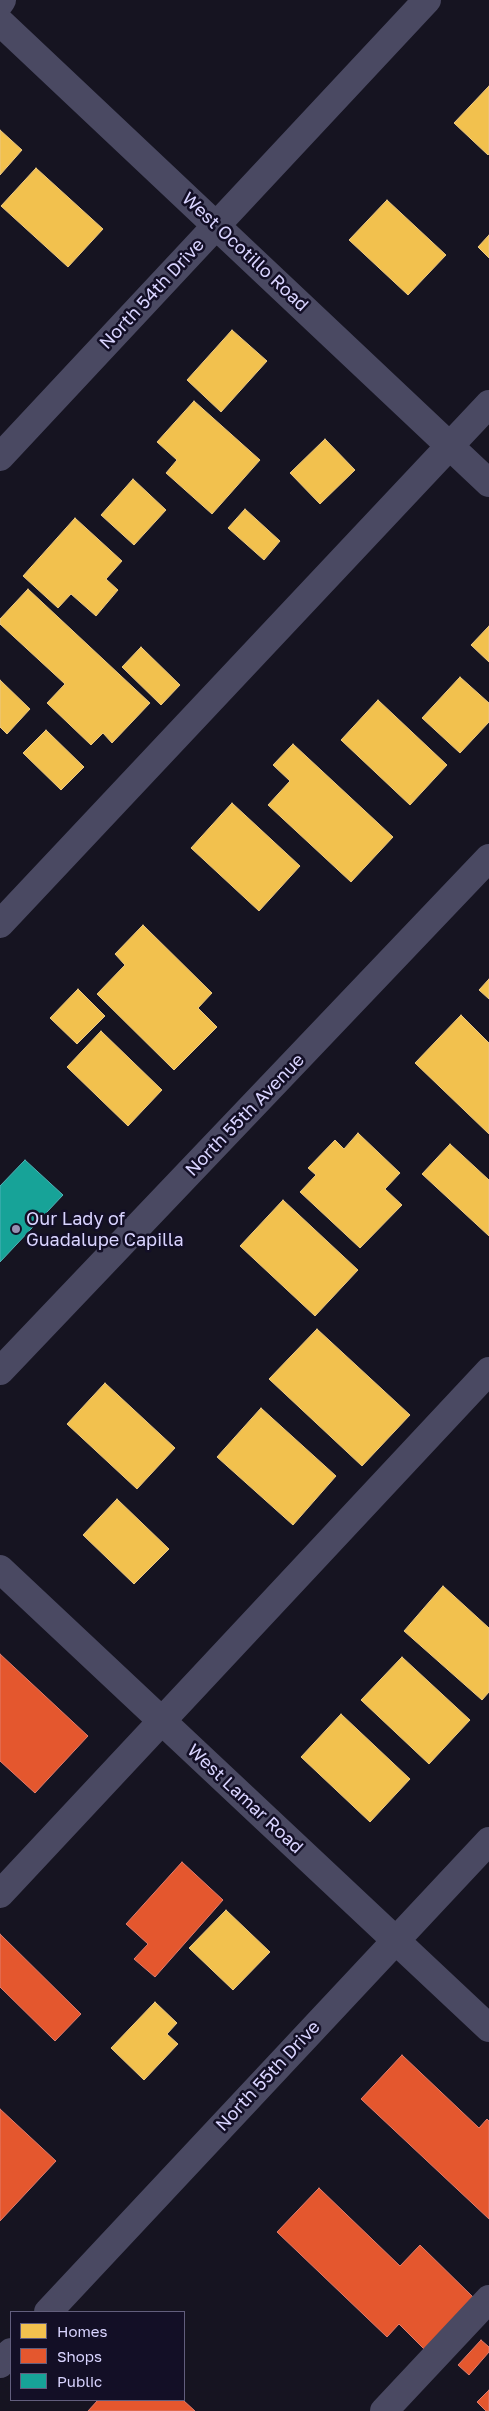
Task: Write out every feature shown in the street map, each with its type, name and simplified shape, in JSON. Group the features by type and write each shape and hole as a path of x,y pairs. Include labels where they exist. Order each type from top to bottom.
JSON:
{"street":[{"name":"North 54th Drive","path":"0,457 427,0"},
{"name":"West Ocotillo Road","path":"0,22 217,224 489,483"},
{"path":"0,924 489,404"},
{"name":"North 55th Avenue","path":"0,1371 489,858"},
{"path":"0,1894 489,1371"},
{"name":"West Lamar Road","path":"0,1569 489,2028"},
{"name":"North 55th Drive","path":"49,2311 489,1840"},
{"path":"384,2411 489,2300"},
{"path":"0,2364 10,2353"}],"building: Homes":[{"path":"489,86 489,154 488,155 454,123"},
{"path":"0,130 22,150 0,175"},
{"path":"36,168 103,229 68,267 1,206"},
{"path":"387,200 446,255 408,295 349,240"},
{"path":"489,235 489,258 478,247"},
{"path":"232,330 267,361 221,412 187,380"},
{"path":"194,401 260,460 212,514 166,473 177,460 157,442"},
{"path":"325,439 355,470 320,504 290,473"},
{"path":"133,479 166,510 134,545 101,515"},
{"path":"245,509 280,541 264,560 228,528"},
{"path":"75,518 122,561 106,579 118,590 96,616 71,594 58,608 23,576"},
{"path":"28,589 150,703 112,743 103,733 91,745 47,703 65,684 0,624 0,619"},
{"path":"489,626 489,662 471,645"},
{"path":"141,647 180,685 161,705 122,667"},
{"path":"460,677 489,703 489,722 460,753 422,718"},
{"path":"0,680 30,709 7,734 0,727"},
{"path":"378,700 447,765 410,805 341,740"},
{"path":"46,730 84,767 61,790 23,753"},
{"path":"293,744 393,837 351,882 268,805 290,781 273,765"},
{"path":"232,803 300,866 259,911 191,848"},
{"path":"143,925 212,993 198,1008 217,1027 174,1070 97,994 125,965 115,954"},
{"path":"489,979 489,999 479,990"},
{"path":"78,989 105,1016 77,1044 50,1018"},
{"path":"461,1015 489,1043 489,1134 415,1063"},
{"path":"101,1031 162,1090 128,1126 67,1067"},
{"path":"358,1133 400,1173 385,1189 402,1205 360,1248 300,1192 316,1175 308,1168 335,1140 344,1149"},
{"path":"450,1144 489,1180 489,1236 422,1174"},
{"path":"283,1200 358,1270 315,1316 240,1246"},
{"path":"317,1329 410,1415 362,1466 269,1379"},
{"path":"105,1383 175,1448 137,1489 67,1424"},
{"path":"261,1408 336,1476 293,1525 217,1457"},
{"path":"117,1499 169,1549 134,1584 83,1535"},
{"path":"443,1586 489,1628 489,1692 482,1700 404,1631"},
{"path":"402,1657 470,1720 429,1764 361,1700"},
{"path":"341,1714 410,1779 370,1822 301,1757"},
{"path":"226,1910 270,1952 233,1990 189,1948"},
{"path":"155,2002 177,2023 167,2034 178,2044 144,2080 111,2048"}],"building: Shops":[{"path":"0,1654 88,1736 35,1793 0,1761"},
{"path":"182,1862 223,1900 155,1977 134,1959 148,1944 126,1924"},
{"path":"0,1934 81,2014 55,2041 0,1987"},
{"path":"402,2055 479,2128 487,2119 489,2121 489,2219 361,2099"},
{"path":"0,2109 56,2161 0,2221"},
{"path":"319,2188 400,2266 420,2245 473,2297 424,2349 399,2324 387,2337 277,2232"},
{"path":"481,2340 489,2347 489,2352 469,2375 458,2365"},
{"path":"489,2390 489,2411 486,2411 477,2402"},
{"path":"97,2401 184,2401 195,2411 88,2411"}],"building: Public":[{"name":"Our Lady of Guadalupe Capilla","path":"25,1160 63,1195 0,1262 0,1186"}],"place":[{"name":"Our Lady of Guadalupe Capilla","path":"16,1229"}]}
